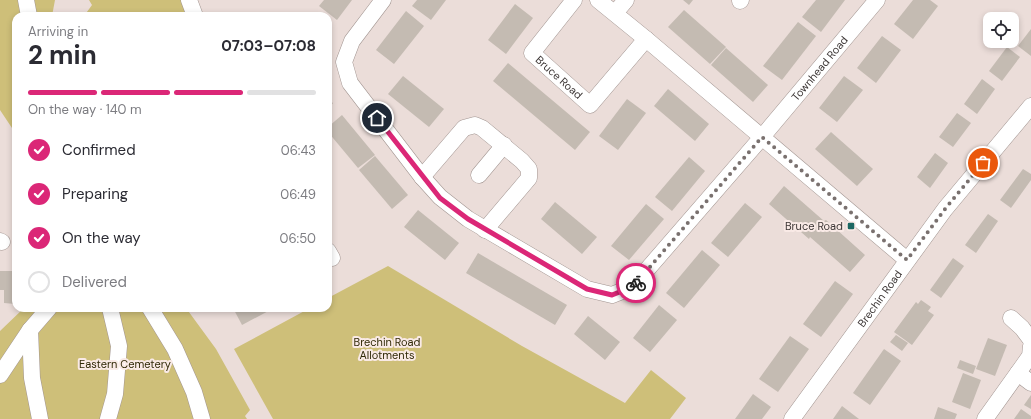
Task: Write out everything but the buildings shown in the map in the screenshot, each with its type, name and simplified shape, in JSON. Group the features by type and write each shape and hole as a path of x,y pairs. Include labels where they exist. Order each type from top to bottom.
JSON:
{"street":[{"path":"26,0 28,12"},
{"path":"189,0 194,12"},
{"name":"Townhead Road","path":"382,0 352,41 344,62 350,83 422,177 440,198 485,230 587,289 612,295 632,287 762,137 876,0"},
{"name":"Bruce Road","path":"574,0 532,53 590,105 646,39"},
{"path":"598,0 907,260"},
{"path":"615,13 626,0"},
{"name":"Brechin Road","path":"792,419 945,209 1031,106"},
{"path":"422,177 464,128 475,125 482,128 504,145 529,169 529,178 485,230"},
{"path":"479,175 504,145"},
{"path":"0,375 30,330 46,312"},
{"path":"108,419 115,394 119,346 111,312"},
{"path":"152,312 175,350 194,392 202,419"},
{"path":"1010,318 1022,328 1031,340"},
{"path":"30,330 32,378 40,419"},
{"path":"985,419 1030,356 1031,346"},
{"path":"1018,373 1031,383"}],"green space":[{"path":"0,0 55,0 53,12 12,12 12,128 0,110"},
{"path":"89,0 181,0 187,12 87,12 92,5"},
{"name":"Brechin Road Allotments","path":"388,266 522,346 625,403 651,370 686,398 670,419 273,419 234,349 303,312 332,312 332,296"},
{"name":"Eastern Cemetery","path":"20,312 189,312 216,349 250,410 245,416 247,419 0,419 0,331"}],"way so far":[{"path":"636,283 762,137 907,260 945,209 983,163"}],"place":[{"name":"Bruce Road","path":"851,226"}],"route":[{"path":"377,118 440,198 468,219 587,289 612,295 632,287 636,283"}]}
